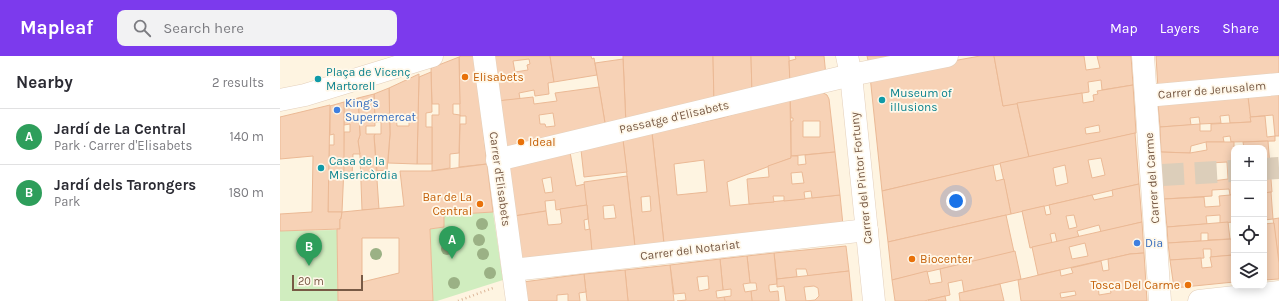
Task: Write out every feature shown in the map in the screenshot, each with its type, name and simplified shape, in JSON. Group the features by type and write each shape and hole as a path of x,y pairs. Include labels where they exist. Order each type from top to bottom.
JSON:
{"street":[{"path":"280,100 305,95 432,56"},
{"name":"Carrer d'Elisabets","path":"484,56 515,285"},
{"name":"Passatge d'Elisabets","path":"497,160 849,65 947,56"},
{"name":"Carrer del Carme","path":"1144,56 1160,301"},
{"name":"Carrer del Pintor Fortuny","path":"849,65 874,301"},
{"name":"Carrer de Jerusalem","path":"1146,96 1279,84"},
{"name":"Carrer del Notariat","path":"515,285 867,230"},
{"path":"1199,301 1279,292"}],"path":[{"path":"458,301 501,285 515,285"}],"green space":[{"path":"493,212 503,280 433,301 430,229 444,227 444,215"},
{"path":"337,230 338,301 280,301 280,231"}],"building":[{"path":"475,56 487,164 459,167 460,124 466,124 466,116 460,116 459,57"},
{"path":"490,56 550,56 554,82 548,83 549,94 535,96 534,90 519,93 520,99 497,101","holes":["529,59 530,64 527,65 528,70 515,72 513,61"]},
{"path":"550,56 591,56 592,59 594,58 597,75 554,82"},
{"path":"623,56 713,56 714,105 626,125"},
{"path":"713,56 751,56 752,95 714,105"},
{"path":"751,56 789,56 790,85 752,95"},
{"path":"795,56 824,56 826,76 790,85 789,61 796,59"},
{"path":"867,56 911,56 869,64"},
{"path":"980,56 994,56 1003,106 1017,103 1029,157 882,191 870,76"},
{"path":"994,56 1084,56 1086,70 1100,68 1097,56 1131,56 1133,85 1102,90 1101,80 1088,82 1089,92 1003,106"},
{"path":"1156,56 1279,56 1279,76 1158,89"},
{"path":"459,57 460,104 453,104 453,114 460,115 459,153 450,154 450,168 432,171 432,115 439,115 439,104 432,104 431,68"},
{"path":"623,59 626,125 606,129 595,63"},
{"path":"431,72 432,112 426,113 426,127 432,127 432,164 417,164 419,77"},
{"path":"419,74 417,164 388,163 390,134 389,88","holes":["396,114 409,115 409,126 397,126"]},
{"path":"1133,85 1136,133 1029,157 1017,103 1082,93 1083,103 1094,101 1093,95 1098,94 1097,91","holes":["1099,125 1100,132 1086,134 1085,128"]},
{"path":"599,87 606,129 505,153 497,101 533,97 534,104 557,101 555,93","holes":["553,113 555,126 546,127 545,124 540,124 539,115"]},
{"path":"389,88 390,134 387,170 377,171 374,136 375,134 381,134 381,122 375,122 374,94"},
{"path":"820,91 827,95 829,99 835,152 791,156 791,121 793,121 793,118 791,118 790,97","holes":["803,121 820,121 820,137 803,137"]},
{"path":"1279,93 1279,136 1275,136 1273,115 1250,117 1248,97"},
{"path":"374,94 375,126 366,126 366,134 375,134 379,209 362,210 358,141 360,135 358,98"},
{"path":"790,97 791,158 727,182 730,206 840,195 843,225 664,244 652,133 721,118","holes":["704,160 707,192 677,195 674,164"]},
{"path":"1248,97 1251,122 1230,123 1229,115 1220,116 1221,123 1200,124 1199,117 1190,118 1191,125 1160,127 1158,104"},
{"path":"358,98 360,135 358,141 360,154 353,154 352,177 343,177 344,132 350,132 350,124 344,125 344,102"},
{"path":"344,102 342,212 328,212 329,145 334,145 334,134 330,135 330,106"},
{"name":"Casa de la Misericòrdia","path":"330,105 328,212 342,212 340,229 280,231 280,214 312,212 313,156 280,159 280,117"},
{"path":"1265,116 1267,137 1275,136 1275,141 1231,142 1230,136 1223,137 1224,142 1206,142 1191,146 1190,153 1161,152 1160,127 1200,124 1200,131 1211,131 1211,124 1251,122 1250,117"},
{"path":"652,133 664,244 635,247 623,140","holes":["650,196 651,211 642,212 641,197"]},
{"path":"1135,133 1139,184 1011,214 1000,163","holes":["1101,158 1105,175 1092,178 1088,160","1065,165 1068,183 1056,186 1053,168"]},
{"path":"623,140 627,172 584,177 581,150"},
{"path":"1268,141 1272,192 1267,193 1267,145 1244,145 1243,142"},
{"path":"1206,142 1234,142 1234,145 1231,145 1231,195 1229,189 1212,190 1212,196 1164,199 1160,152 1190,153 1207,150","holes":["1227,162 1228,179 1212,181 1210,163"]},
{"path":"570,152 576,186 585,184 587,205 556,210 555,200 545,201 546,211 514,216 507,167","holes":["551,177 553,192 545,193 542,179"]},
{"path":"835,152 840,195 812,198 811,191 804,192 805,199 784,201 784,196 773,196 774,202 749,204 747,179 769,177 768,166 791,158 791,156 798,156 798,165 806,164 805,155","holes":["802,172 804,183 792,184 791,173"]},
{"path":"487,164 493,212 444,215 444,227 430,229 433,301 338,301 337,229 340,229 342,212 404,206 400,171 432,171","holes":["362,238 399,238 399,273 362,282"]},
{"path":"993,165 996,181 1004,179 1011,214 888,242 882,191"},
{"path":"627,176 635,247 592,252 584,182","holes":["614,205 616,218 604,219 603,206"]},
{"path":"1139,184 1142,222 1101,232 1099,225 1077,231 1079,237 1057,242 1055,233 1050,234 1052,243 1030,248 1022,211 1044,206 1046,215 1051,214 1049,205 1092,195 1094,200 1113,196 1112,190","holes":["1074,215 1077,227 1069,229 1066,216"]},
{"path":"1271,192 1273,219 1267,220 1267,193"},
{"path":"1231,195 1231,222 1220,223 1220,215 1206,216 1207,224 1167,227 1164,199 1204,197 1205,207 1220,206 1219,196"},
{"path":"587,205 588,219 584,220 585,230 590,229 592,252 521,260 514,216 546,211 548,225 560,224 562,223 560,209"},
{"path":"1006,215 1014,252 892,280 888,242"},
{"path":"1279,218 1279,263 1273,219"},
{"path":"1142,222 1144,253 1130,254 1038,275 1032,247","holes":["1085,243 1088,256 1072,259 1069,247"]},
{"path":"1228,222 1230,239 1208,240 1208,233 1201,233 1201,241 1168,243 1167,227"},
{"path":"1274,223 1279,263 1279,279 1267,280 1267,224"},
{"path":"1231,239 1231,255 1211,257 1211,249 1203,249 1204,258 1170,260 1168,243"},
{"path":"846,246 849,271 808,276 806,269 796,269 797,277 777,279 774,253"},
{"path":"1015,251 1021,279 964,292 962,280 948,283 950,295 924,301 895,301 892,280 927,271 930,284 942,282 940,269"},
{"path":"774,253 777,284 769,285 769,289 770,292 778,291 779,301 752,301 751,291 757,290 756,283 750,283 747,256"},
{"path":"1144,253 1147,301 1021,301 1018,280 1060,270 1061,276 1073,273 1071,268 1101,261 1103,271 1109,270 1108,259 1130,254","holes":["1109,283 1111,293 1099,295 1098,284","1075,291 1076,295 1061,298 1060,293"]},
{"path":"1231,255 1231,282 1174,288 1170,260 1201,258 1202,268 1212,267 1210,257"},
{"path":"747,256 750,283 743,284 745,292 751,291 752,301 725,301 724,297 731,296 731,289 723,290 720,259"},
{"path":"720,259 723,290 716,291 717,298 724,297 725,301 677,301 686,300 685,293 674,294 670,265","holes":["708,276 709,289 699,291 697,277"]},
{"path":"670,265 674,301 628,301 625,270"},
{"path":"625,270 628,301 587,301 584,274"},
{"path":"849,271 852,301 806,301 786,301 784,286 777,287 777,279","holes":["814,286 818,288 819,296 815,300 806,301 804,287"]},
{"path":"584,274 586,292 579,293 580,301 568,301 568,294 557,295 557,301 526,301 523,282"},
{"path":"1000,284 1004,301 960,301 959,293"},
{"path":"945,296 946,301 928,300"}],"tunnel":[{"path":"1267,169 1279,168"},
{"path":"1162,175 1231,171"}],"place":[{"name":"Elisabets","path":"465,77"},
{"name":"Plaça de Vicenç Martorell","path":"318,79"},
{"name":"Museum of illusions","path":"882,100"},
{"name":"King’s Supermercat","path":"337,110"},
{"name":"Ideal","path":"521,142"},
{"name":"Casa de la Misericòrdia","path":"321,168"},
{"name":"Bar de La Central","path":"480,204"},
{"name":"Dia","path":"1137,243"},
{"name":"Jardí de La Central","path":"452,259"},
{"name":"Biocenter","path":"912,259"},
{"name":"Jardí dels Tarongers","path":"309,266"},
{"name":"Tosca Del Carme","path":"1188,285"}]}
